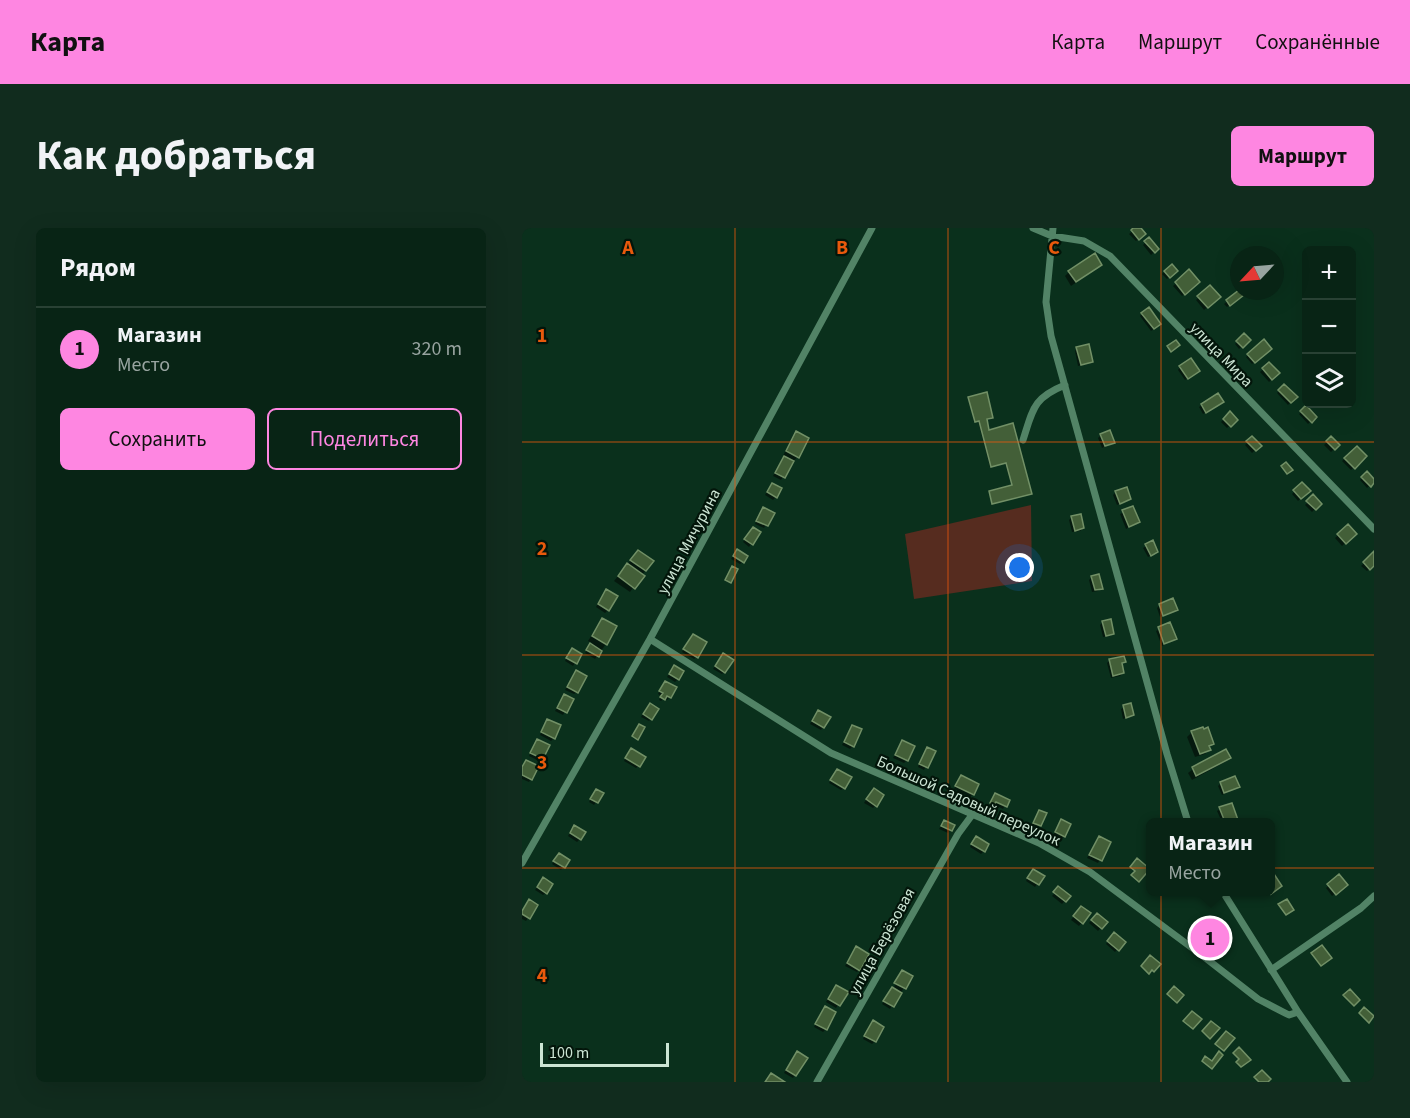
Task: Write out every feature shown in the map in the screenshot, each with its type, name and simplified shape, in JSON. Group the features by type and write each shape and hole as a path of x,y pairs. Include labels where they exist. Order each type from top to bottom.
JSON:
{"street":[{"name":"улица Мичурина","path":"522,863 650,639 872,228"},
{"name":"улица Мира","path":"1033,228 1052,236 1084,241 1110,256 1374,530"},
{"path":"1053,228 1046,303 1051,336 1187,818"},
{"path":"1023,440 1034,408 1041,396 1065,385"},
{"name":"Большой Садовый переулок","path":"650,639 831,753 1039,843 1090,872 1258,999 1289,1015 1298,1012"},
{"name":"улица Берёзовая","path":"817,1082 958,834 972,815"},
{"path":"1226,896 1298,1012 1347,1082"},
{"path":"1271,970 1374,897"}],"shaded area":[{"path":"1031,505 1032,581 914,599 905,534"}],"building":[{"path":"1141,228 1146,234 1139,240 1131,230"},
{"path":"1149,237 1159,249 1155,253 1144,241"},
{"path":"1095,253 1102,265 1076,282 1068,271"},
{"path":"1172,264 1178,271 1170,278 1164,271"},
{"path":"1189,269 1200,282 1185,295 1175,282"},
{"path":"1210,285 1221,297 1208,308 1197,296"},
{"path":"1230,297 1230,300 1238,300 1230,306 1226,300"},
{"path":"1149,307 1161,324 1154,329 1141,313"},
{"path":"1244,333 1251,340 1243,348 1236,341"},
{"path":"1264,339 1272,349 1255,363 1247,354"},
{"path":"1176,340 1180,345 1171,352 1167,346"},
{"path":"1089,344 1093,362 1081,365 1076,347"},
{"path":"1191,358 1200,371 1188,379 1179,366"},
{"path":"1269,362 1280,373 1272,380 1262,368"},
{"path":"1284,384 1298,397 1291,403 1278,390"},
{"path":"987,392 993,418 987,419 989,430 1013,423 1032,494 992,504 989,491 1012,485 1006,463 991,467 979,421 975,422 968,397"},
{"path":"1218,393 1224,402 1206,413 1201,404"},
{"path":"1303,408 1309,408 1317,417 1312,423 1300,411"},
{"path":"1230,411 1238,420 1231,427 1223,419"},
{"path":"1110,430 1115,443 1105,446 1100,434"},
{"path":"796,431 809,438 799,458 786,451"},
{"path":"1252,436 1262,446 1256,451 1246,441"},
{"path":"1331,436 1340,445 1335,450 1326,441"},
{"path":"1357,446 1367,456 1355,469 1344,458"},
{"path":"784,456 794,461 785,478 775,473"},
{"path":"1286,462 1293,470 1287,474 1281,466"},
{"path":"1367,471 1374,479 1371,487 1361,477"},
{"path":"1302,482 1311,491 1301,499 1293,490"},
{"path":"772,483 782,488 777,498 767,492"},
{"path":"1127,487 1131,499 1120,504 1115,491"},
{"path":"1313,494 1322,504 1316,510 1306,501"},
{"path":"1133,506 1140,522 1129,527 1122,510"},
{"path":"763,507 775,513 768,526 756,521"},
{"path":"1081,514 1084,528 1075,531 1071,516"},
{"path":"1348,524 1357,534 1346,544 1337,534"},
{"path":"753,527 761,532 753,545 744,539"},
{"path":"1153,540 1158,552 1151,556 1145,544"},
{"path":"737,549 748,556 744,563 733,556"},
{"path":"638,550 654,561 646,571 630,560"},
{"path":"1374,551 1374,566 1370,570 1363,562"},
{"path":"627,563 645,576 635,589 618,576"},
{"path":"732,566 738,569 731,583 725,580"},
{"path":"1099,574 1103,589 1095,590 1091,576"},
{"path":"606,589 618,596 609,611 598,604"},
{"path":"1173,598 1178,610 1163,616 1159,604"},
{"path":"602,618 617,626 607,645 592,636"},
{"path":"1111,619 1114,634 1106,636 1102,621"},
{"path":"1170,622 1177,639 1164,644 1158,627"},
{"path":"693,634 707,642 698,658 683,649"},
{"path":"590,643 602,651 599,657 586,650"},
{"path":"572,648 582,654 577,664 566,658"},
{"path":"723,653 734,660 725,673 715,666"},
{"path":"1124,656 1126,662 1122,663 1124,673 1113,676 1109,659"},
{"path":"674,665 684,671 679,680 669,674"},
{"path":"576,670 587,676 578,693 567,687"},
{"path":"665,681 677,687 671,698 667,696 665,700 660,697 663,693 659,691"},
{"path":"564,694 574,699 567,713 557,708"},
{"path":"650,703 659,709 652,720 643,714"},
{"path":"1131,703 1134,715 1126,718 1123,705"},
{"path":"818,710 831,717 824,728 812,721"},
{"path":"547,719 561,725 555,739 541,732"},
{"path":"639,724 645,727 638,740 632,736"},
{"path":"852,725 862,729 854,747 844,742"},
{"path":"1203,727 1204,729 1208,727 1214,744 1209,746 1211,750 1200,754 1191,731"},
{"path":"537,739 550,745 543,759 530,753"},
{"path":"902,740 915,746 908,761 895,755"},
{"path":"927,747 936,751 928,768 919,764"},
{"path":"631,748 646,757 640,767 625,758"},
{"path":"1226,749 1231,758 1196,776 1192,767"},
{"path":"526,760 539,766 532,780 522,775 522,767"},
{"path":"837,769 852,777 845,789 830,780"},
{"path":"961,775 979,784 974,795 955,786"},
{"path":"1235,776 1240,787 1224,793 1220,782"},
{"path":"874,788 884,795 877,807 866,799"},
{"path":"596,789 604,793 598,803 590,799"},
{"path":"995,793 1010,800 1007,807 996,802 994,805 990,803"},
{"path":"1232,803 1237,818 1223,818 1219,807"},
{"path":"1039,810 1047,813 1041,826 1033,823"},
{"path":"1061,819 1071,824 1065,837 1055,832"},
{"path":"944,820 955,825 952,831 941,826"},
{"path":"574,825 586,832 581,840 570,833"},
{"path":"976,836 989,844 985,852 971,844"},
{"path":"1099,836 1111,842 1102,861 1089,855"},
{"path":"559,853 570,860 565,868 553,861"},
{"path":"1137,858 1146,866 1146,874 1139,882 1131,875 1135,871 1130,867"},
{"path":"1033,869 1045,876 1039,885 1027,878"},
{"path":"1339,874 1348,885 1336,895 1327,884"},
{"path":"1275,876 1282,886 1275,891"},
{"path":"543,877 553,884 547,894 537,887"},
{"path":"1058,886 1071,896 1066,902 1053,892"},
{"path":"529,899 538,905 530,919 522,914"},
{"path":"1287,899 1294,910 1286,915 1278,904"},
{"path":"1081,906 1091,913 1083,924 1073,916"},
{"path":"1097,913 1108,922 1102,929 1091,920"},
{"path":"1212,927 1221,939 1209,949 1199,938"},
{"path":"1114,932 1126,942 1119,951 1107,941"},
{"path":"1322,945 1332,958 1321,966 1311,953"},
{"path":"856,946 869,954 860,971 847,963"},
{"path":"1150,955 1161,964 1149,974 1141,966"},
{"path":"902,970 913,976 906,989 894,983"},
{"path":"836,985 849,992 840,1006 828,999"},
{"path":"1174,986 1184,995 1177,1003 1167,994"},
{"path":"892,987 902,993 894,1007 883,1001"},
{"path":"1350,989 1360,1000 1354,1006 1343,995"},
{"path":"825,1006 836,1012 827,1030 815,1024"},
{"path":"1364,1007 1374,1016 1369,1023 1359,1013"},
{"path":"1192,1011 1202,1019 1193,1029 1183,1021"},
{"path":"873,1020 884,1027 876,1042 864,1036"},
{"path":"1211,1021 1220,1028 1210,1039 1202,1031"},
{"path":"1226,1031 1235,1038 1224,1051 1215,1044"},
{"path":"1239,1047 1251,1060 1241,1067 1236,1062 1239,1059 1233,1053"},
{"path":"797,1051 808,1058 796,1076 786,1070"},
{"path":"1219,1051 1223,1055 1212,1069 1202,1061 1205,1056 1212,1061"},
{"path":"1262,1070 1271,1079 1268,1082 1259,1082 1254,1077"},
{"path":"771,1073 785,1082 765,1082"}],"place":[{"name":"Магазин","path":"1210,938"}]}
